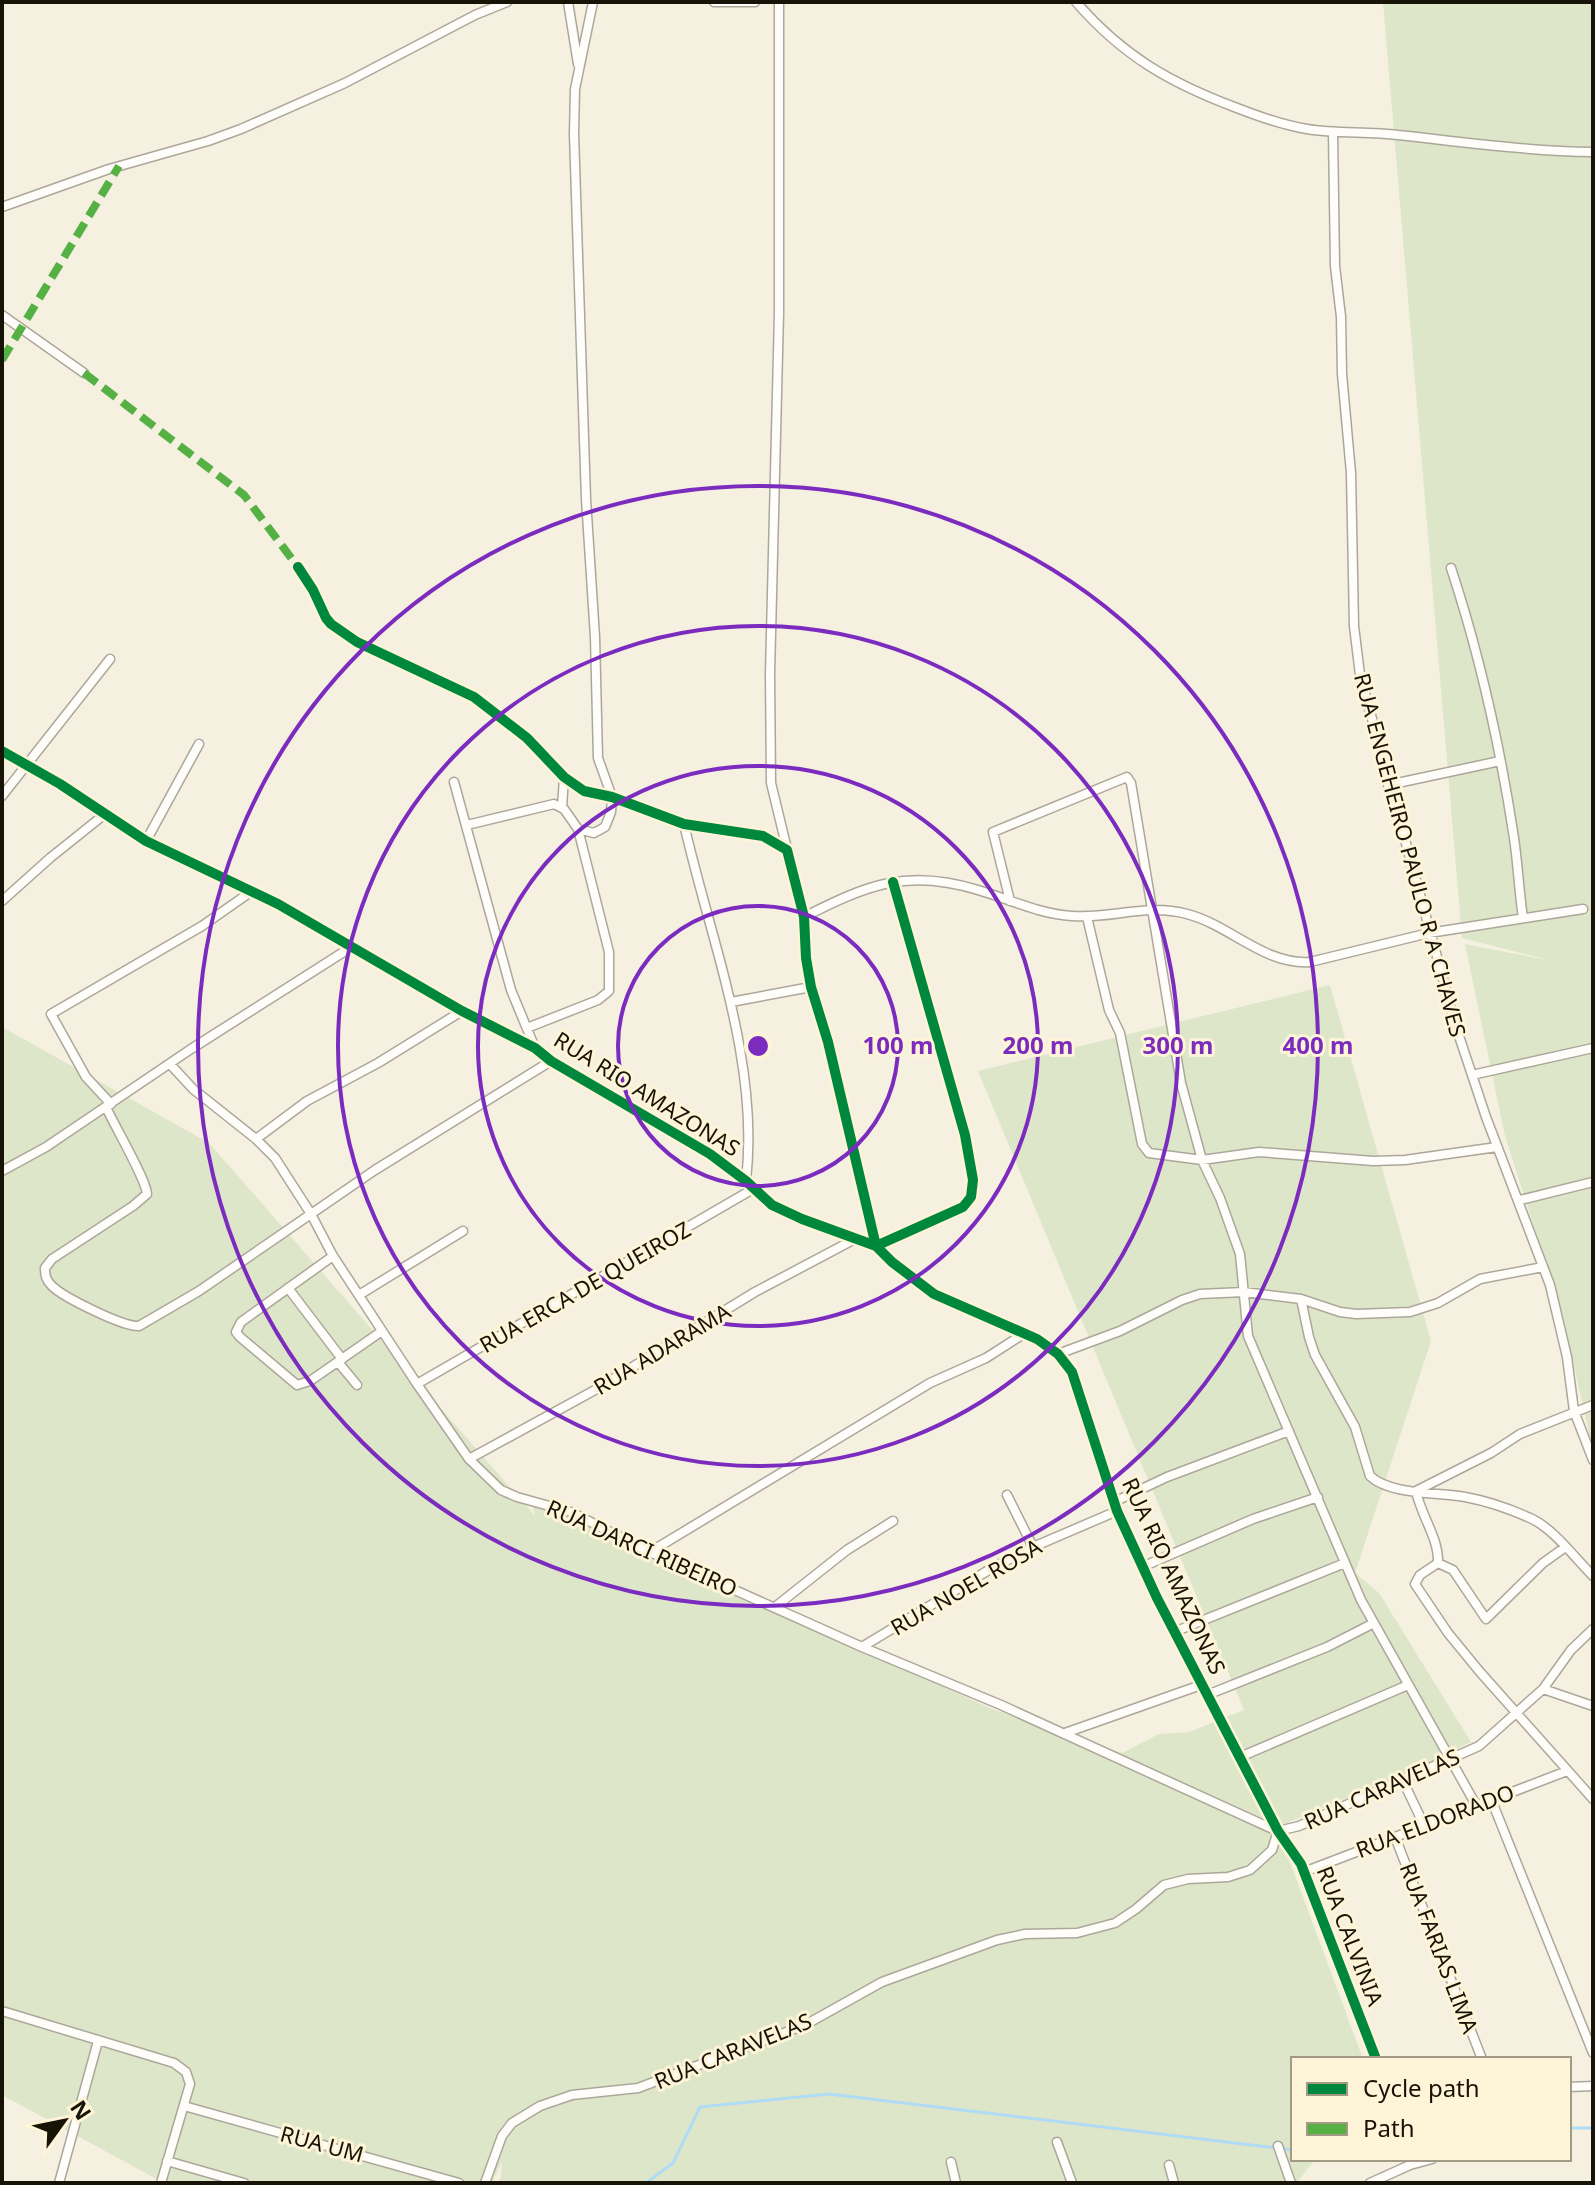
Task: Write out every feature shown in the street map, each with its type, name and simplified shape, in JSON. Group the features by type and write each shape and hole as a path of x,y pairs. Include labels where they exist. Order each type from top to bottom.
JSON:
{"street":[{"path":"2,207 109,169 208,141 322,94 475,15 507,2"},
{"path":"568,2 579,70"},
{"path":"578,829 594,833 605,827 611,812 612,797 598,758 574,134 575,89 593,2"},
{"path":"714,2 752,3"},
{"path":"779,2 779,313 770,674 771,783 804,917 811,987 828,1042 876,1246 963,1207 971,1197 973,1180 965,1135 893,882"},
{"path":"1076,2 1098,28 1133,58 1168,79 1273,122 1333,132 1379,133 1505,148 1593,152"},
{"name":"RUA ENGEHEIRO PAULO R A CHAVES","path":"1333,132 1334,240 1351,473 1356,651 1360,675 1429,933 1472,1075 1497,1147 1520,1200 1560,1320 1574,1411 1593,1460"},
{"path":"2,315 84,373"},
{"path":"298,567 331,624 357,642 474,697 527,738 564,777 584,791 612,797 684,824 750,832 774,841 787,850"},
{"path":"1451,568 1477,652 1500,761 1515,840 1523,918"},
{"path":"2,796 110,659"},
{"path":"146,841 199,744"},
{"name":"RUA RIO AMAZONAS","path":"2,751 146,841 252,891 462,1011 535,1048 551,1061 697,1146 786,1213 876,1246 934,1294 1037,1339 1058,1354 1072,1372 1115,1507 1142,1567 1278,1831"},
{"path":"1388,785 1500,761"},
{"path":"562,808 564,777"},
{"path":"1010,901 993,832 1127,777 1131,783 1181,1083 1202,1160 1220,1198 1240,1254 1248,1336 1345,1563 1374,1623 1476,1805"},
{"path":"454,782 511,990 535,1048"},
{"path":"467,825 554,804 562,808 578,829 609,952 609,991 598,1000 527,1028"},
{"path":"2,901 105,814"},
{"path":"684,824 700,894 731,1002 747,1104 750,1153 746,1181"},
{"path":"804,917 873,885 942,881 1044,911 1087,917 1151,908 1186,914 1209,922 1274,957 1295,963 1429,933 1583,909"},
{"path":"252,891 202,926 51,1014 86,1077 108,1106 144,1180 147,1194 52,1259 45,1268 45,1276 55,1289 108,1317 130,1326 139,1326 199,1291 375,1170 551,1061"},
{"path":"1087,917 1109,1010 1120,1033 1142,1144 1149,1153 1202,1160 1259,1152 1347,1160 1405,1160 1497,1147"},
{"path":"2,1171 46,1147 353,946"},
{"path":"731,1002 811,987"},
{"path":"256,1139 307,1101 378,1063 462,1011"},
{"path":"1472,1075 1593,1048"},
{"name":"RUA DARCI RIBEIRO","path":"170,1064 193,1089 275,1158 311,1214 333,1256 417,1384 469,1459 501,1490 571,1512 650,1552 1065,1733 1278,1831"},
{"path":"1520,1200 1593,1182"},
{"name":"RUA ERCA DE QUEIROZ","path":"417,1384 753,1189"},
{"path":"359,1295 463,1231"},
{"name":"RUA ADARAMA","path":"469,1459 595,1390 755,1292 855,1239"},
{"path":"333,1256 241,1322 236,1332 297,1385 310,1381 382,1331"},
{"path":"1058,1354 1120,1331 1191,1297 1244,1292 1301,1299 1340,1312 1410,1312 1438,1303 1480,1279 1543,1267"},
{"path":"288,1288 357,1385"},
{"path":"1301,1299 1315,1355 1355,1427 1370,1476 1386,1485 1466,1497 1529,1517 1549,1529 1593,1576"},
{"path":"650,1552 930,1383 986,1358 1022,1335"},
{"path":"1416,1491 1491,1453 1503,1443 1593,1405"},
{"name":"RUA NOEL ROSA","path":"862,1647 992,1568 1115,1507 1155,1482 1289,1431"},
{"path":"1416,1491 1423,1517 1438,1549 1438,1563"},
{"path":"1007,1495 1033,1547"},
{"path":"1142,1567 1253,1519 1318,1497"},
{"path":"775,1607 847,1550 893,1521"},
{"path":"1438,1563 1453,1570 1486,1619 1543,1563 1564,1548"},
{"path":"1174,1632 1345,1563"},
{"path":"1438,1563 1420,1575 1415,1584 1448,1633 1593,1799"},
{"path":"1207,1695 1327,1647 1374,1623"},
{"name":"RUA CARAVELAS","path":"485,2183 497,2146 512,2123 557,2098 638,2088 805,2025 882,1982 997,1940 1025,1934 1059,1935 1095,1930 1128,1915 1164,1885 1242,1873 1265,1860 1278,1831 1299,1826 1479,1746 1543,1689 1571,1650 1593,1629"},
{"path":"1065,1733 1201,1685"},
{"path":"1240,1757 1408,1685"},
{"path":"1543,1689 1593,1706"},
{"name":"RUA ELDORADO","path":"1304,1872 1567,1771"},
{"path":"1402,1779 1424,1825"},
{"path":"1491,1799 1593,2053"},
{"name":"RUA CALVINIA","path":"1278,1831 1304,1872 1375,2057"},
{"name":"RUA FARIAS LIMA","path":"1395,1837 1481,2057"},
{"path":"2,2011 181,2067 186,2072 190,2084 161,2183"},
{"path":"59,2183 98,2041"},
{"path":"1571,2087 1593,2086"},
{"name":"RUA UM","path":"184,2106 459,2183"},
{"path":"1057,2142 1072,2183"},
{"path":"1278,2146 1291,2183"},
{"path":"167,2161 244,2183"},
{"path":"951,2162 956,2183"},
{"path":"1370,2183 1410,2162"},
{"path":"1169,2165 1174,2183"}],"green space":[{"path":"1383,2 1593,2 1593,1451 1564,1321 1505,1136 1465,944 1552,961 1462,938"},
{"path":"1330,985 1431,1341 1355,1573 1379,1593 1471,1742 1421,1767 1277,1827 1362,2057 1291,2057 1291,2161 1314,2161 1297,2183 498,2183 502,2161 492,2183 164,2183 2,2095 2,1027 209,1143 535,1516 531,1499 992,1709 1122,1753 1159,1734 1189,1732 1244,1710 978,1071"}],"waterway":[{"path":"646,2183 673,2163 700,2107 829,2094 1291,2150"},
{"path":"1571,2128 1593,2128"}],"marked path":[{"path":"2,360 119,166"},
{"path":"84,373 244,495 298,567"}],"cycle path":[{"path":"298,567 331,624 357,642 474,697 527,738 564,777 584,791 612,797 684,824 763,836 787,850 804,917 811,987 828,1042 876,1246 963,1207 971,1197 973,1180 965,1135 893,882"},
{"path":"2,751 60,784 146,841 278,904 462,1011 535,1048 551,1061 710,1154 772,1205 876,1246 934,1294 1037,1339 1058,1354 1072,1372 1117,1511 1157,1598 1278,1831 1301,1864 1375,2057"}]}
